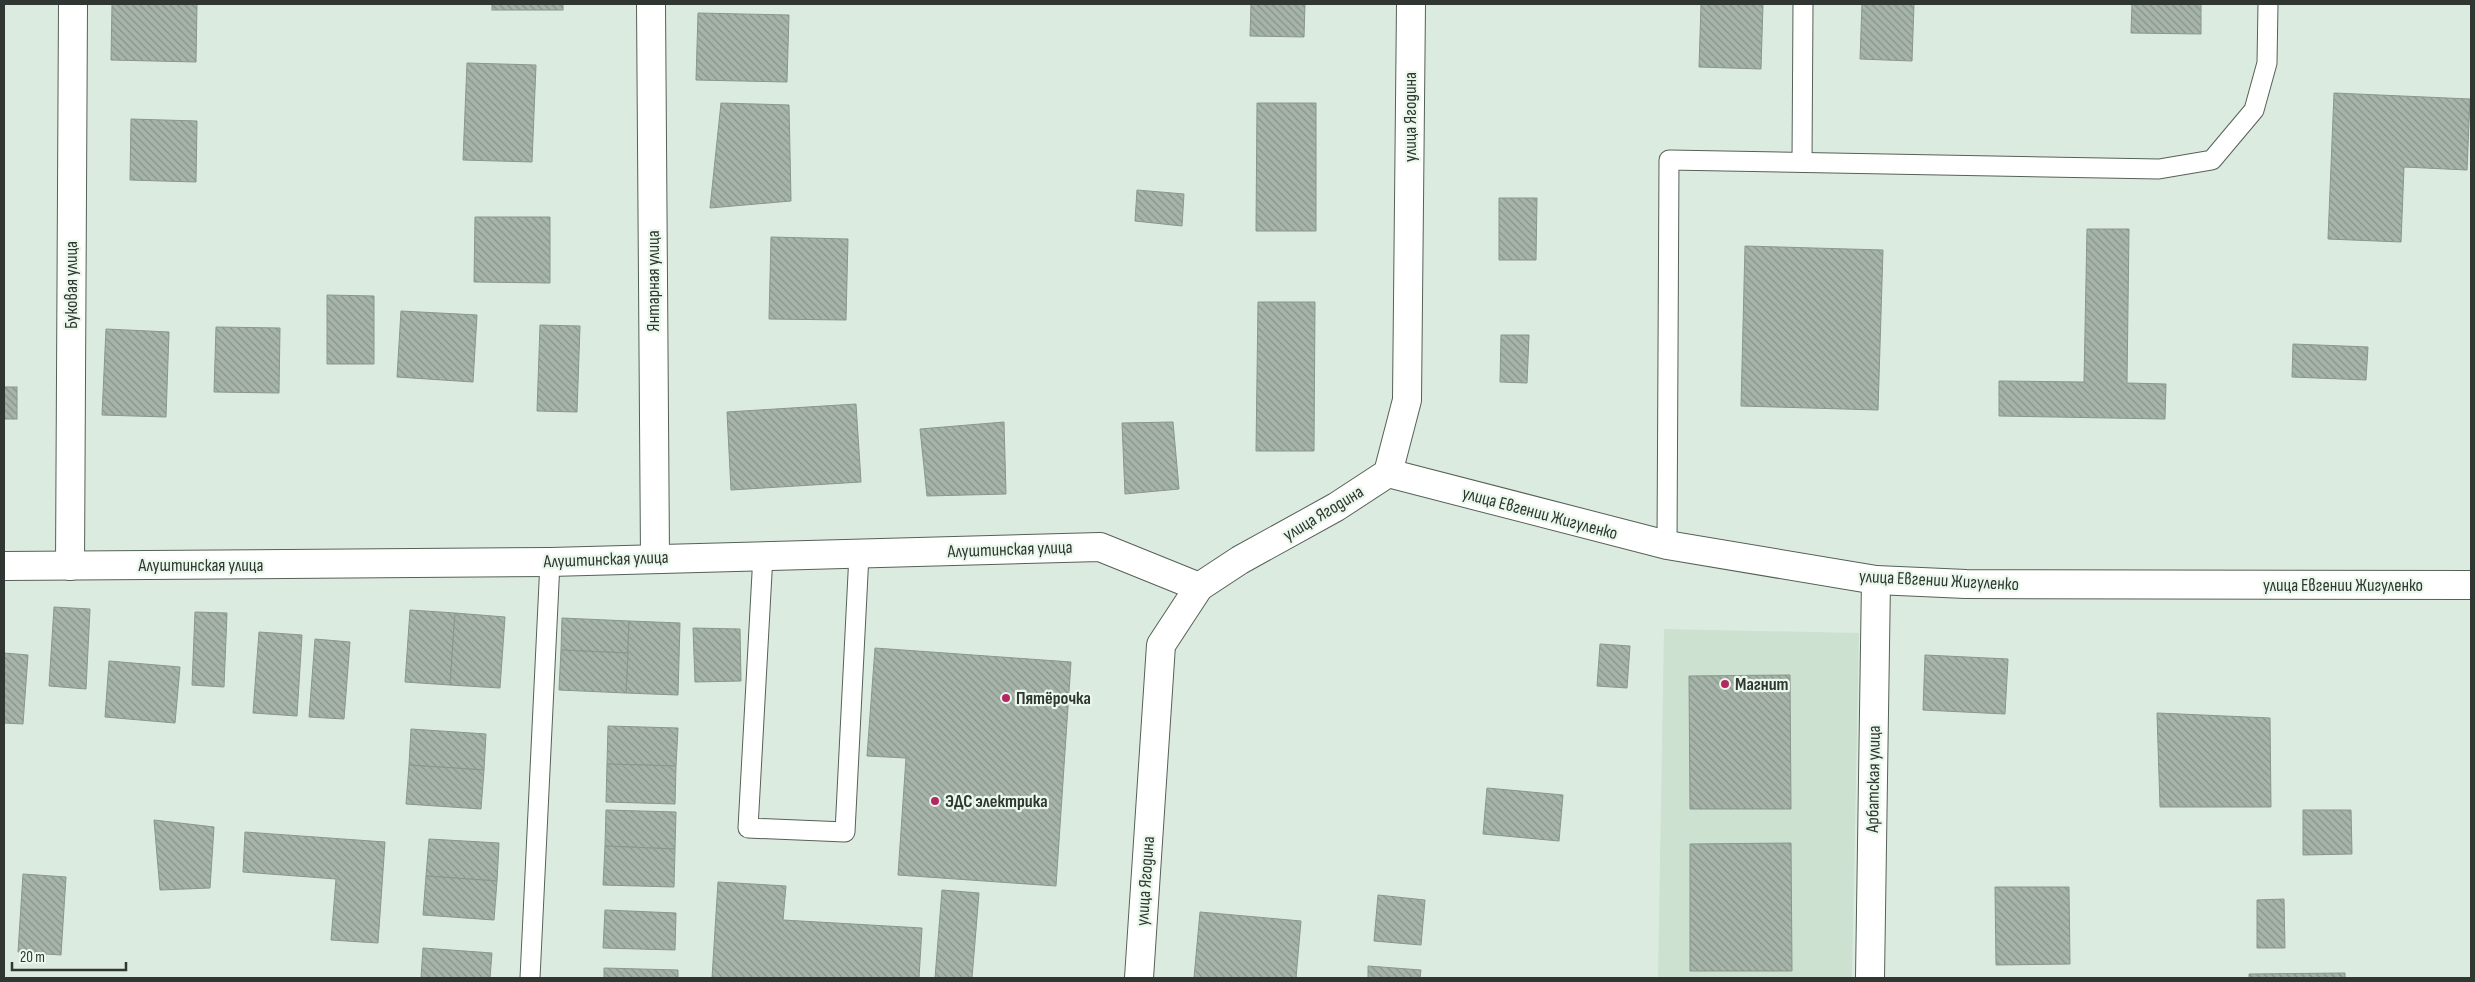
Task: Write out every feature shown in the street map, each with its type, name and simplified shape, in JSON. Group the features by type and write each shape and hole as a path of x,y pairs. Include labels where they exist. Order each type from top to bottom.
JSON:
{"street":[{"name":"Буковая улица","path":"70,566 73,4"},
{"name":"Янтарная улица","path":"651,4 655,557"},
{"name":"улица Ягодина","path":"1139,978 1161,645 1199,587 1240,560 1336,507 1388,473 1407,400 1410,4"},
{"name":"улица Евгении Жигуленко","path":"1388,473 1667,545 1876,580 1966,584 2471,586"},
{"name":"Алуштинская улица","path":"4,566 550,562 655,557 859,554 1100,547 1199,587"},
{"name":"Арбатская улица","path":"1870,978 1876,580"}],"lane":[{"path":"1802,162 1803,4"},
{"path":"1667,545 1670,160 2160,169 2212,160 2254,110 2267,63 2268,4"},
{"path":"763,555 748,828 845,832 859,554"},
{"path":"530,978 550,562"}],"shaded area":[{"path":"1664,629 1859,633 1852,978 1658,978"}],"building":[{"path":"112,4 197,4 196,62 111,60"},
{"path":"492,4 563,4 563,10 492,10"},
{"path":"1251,4 1305,4 1304,37 1250,36"},
{"path":"1701,4 1763,4 1761,69 1699,67"},
{"path":"1862,4 1914,4 1912,61 1860,59"},
{"path":"2132,4 2201,4 2201,34 2131,33"},
{"path":"698,13 789,15 787,82 696,80"},
{"path":"467,63 536,65 532,162 463,160"},
{"path":"2334,93 2470,99 2467,170 2404,167 2401,242 2328,239"},
{"path":"721,103 789,105 791,201 710,208"},
{"path":"1257,103 1316,103 1316,231 1256,231"},
{"path":"131,119 197,121 196,182 130,180"},
{"path":"1137,190 1184,194 1182,226 1135,221"},
{"path":"1499,198 1537,198 1536,260 1499,260"},
{"path":"475,217 550,217 550,283 474,282"},
{"path":"2087,229 2129,229 2127,383 2166,384 2165,419 1999,416 1999,381 2084,382"},
{"path":"771,237 848,239 846,320 769,319"},
{"path":"1745,246 1883,250 1878,410 1741,406"},
{"path":"327,295 374,296 374,364 327,364"},
{"path":"1258,302 1315,302 1314,451 1256,451"},
{"path":"401,311 477,315 473,382 397,377"},
{"path":"540,325 580,326 577,412 537,411"},
{"path":"216,327 280,328 279,393 214,392"},
{"path":"106,329 169,332 166,417 102,415"},
{"path":"1501,335 1529,335 1527,383 1500,382"},
{"path":"2293,344 2368,347 2366,380 2292,377"},
{"path":"4,387 17,387 17,419 4,419"},
{"path":"856,404 861,482 731,490 727,412"},
{"path":"1004,422 1006,494 927,496 920,429"},
{"path":"1173,422 1179,489 1125,494 1122,423"},
{"path":"54,607 90,609 86,689 49,686"},
{"path":"410,610 455,613 450,685 405,682"},
{"path":"195,612 227,613 224,687 192,685"},
{"path":"455,613 505,617 500,688 450,685"},
{"path":"562,618 629,621 628,653 561,650"},
{"path":"629,621 680,623 678,695 626,693"},
{"path":"693,628 740,629 741,681 695,682"},
{"path":"259,632 302,635 297,716 253,713"},
{"path":"315,639 350,642 344,719 309,717"},
{"path":"1600,644 1630,646 1627,688 1597,686"},
{"path":"875,648 1071,662 1056,886 898,875 906,758 867,756"},
{"path":"561,650 628,653 626,693 559,690"},
{"path":"4,653 28,655 23,724 4,723"},
{"path":"1925,655 2008,659 2005,714 1923,710"},
{"path":"109,661 180,667 175,723 105,717"},
{"path":"1790,675 1791,809 1690,809 1689,676"},
{"path":"2157,713 2270,718 2271,807 2160,807"},
{"path":"608,726 678,728 676,766 607,764"},
{"path":"411,729 486,734 484,770 409,765"},
{"path":"607,764 676,766 675,804 606,802"},
{"path":"409,765 484,770 481,809 406,804"},
{"path":"1487,788 1563,795 1559,841 1483,834"},
{"path":"606,810 676,812 675,849 605,846"},
{"path":"2303,810 2351,810 2352,854 2303,855"},
{"path":"154,820 214,827 210,888 160,890"},
{"path":"245,832 385,842 378,943 331,940 336,879 243,872"},
{"path":"429,839 499,843 497,881 426,876"},
{"path":"1791,843 1792,971 1690,971 1690,844"},
{"path":"605,846 675,849 674,887 603,885"},
{"path":"23,874 66,877 61,955 18,952"},
{"path":"426,876 497,881 494,920 423,915"},
{"path":"718,882 786,886 783,920 922,928 919,978 712,978"},
{"path":"1995,887 2069,887 2070,964 1996,965"},
{"path":"942,890 979,893 972,978 935,978"},
{"path":"1378,895 1425,900 1421,945 1374,941"},
{"path":"2284,899 2285,948 2257,948 2257,900"},
{"path":"605,910 676,913 675,950 603,948"},
{"path":"1200,912 1301,921 1296,978 1194,978"},
{"path":"423,948 492,953 490,978 421,978"},
{"path":"1368,966 1421,970 1420,978 1368,978"},
{"path":"604,968 678,970 678,978 604,978"},
{"path":"2345,973 2345,978 2249,978 2249,974"}],"place":[{"name":"Магнит","path":"1725,684"},
{"name":"Пятёрочка","path":"1006,698"},
{"name":"ЭДС электрика","path":"935,801"}]}
